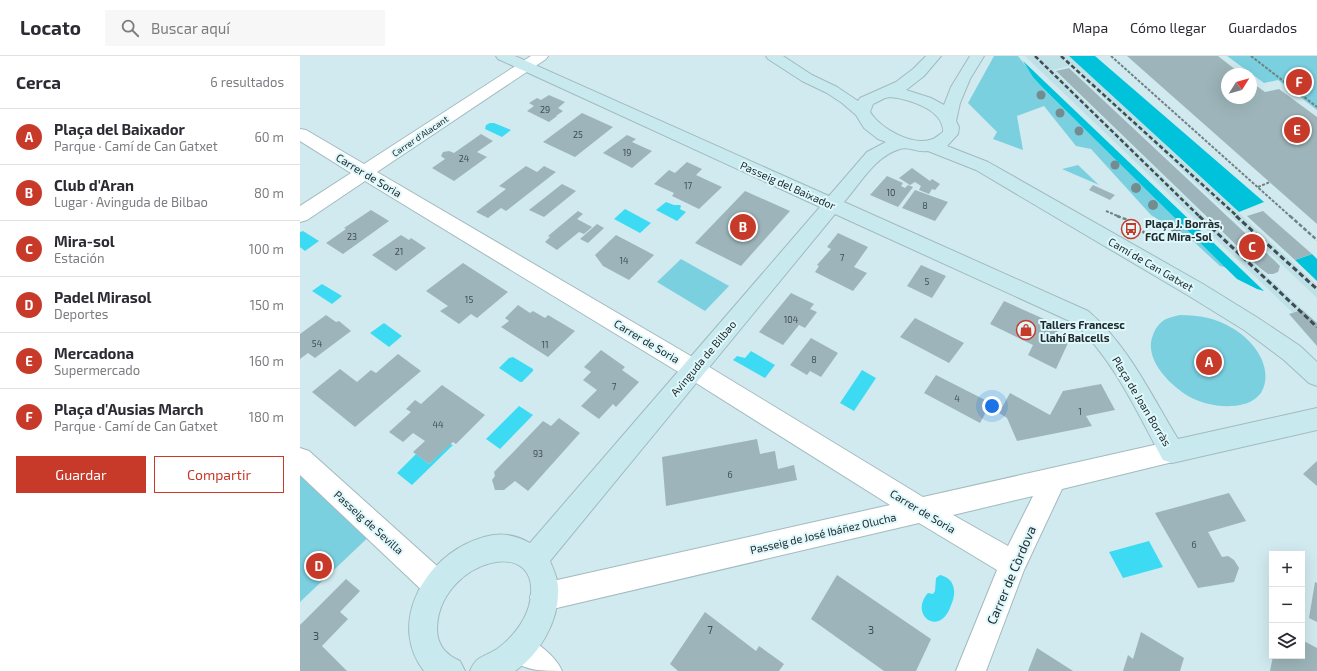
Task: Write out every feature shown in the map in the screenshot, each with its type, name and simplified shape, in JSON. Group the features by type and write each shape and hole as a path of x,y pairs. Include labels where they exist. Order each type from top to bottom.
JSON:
{"street":[{"name":"Passeig del Baixador","path":"503,56 1073,314"},
{"name":"Carrer d'Alacant","path":"300,215 541,56"},
{"path":"773,56 807,78 832,90 848,100 862,112 863,116 872,127 876,140 873,156"},
{"path":"862,112 863,104 868,99 903,86 915,77 934,56"},
{"path":"930,146 946,139 949,127 950,104 956,89 977,56"},
{"path":"915,77 914,86 916,92 926,102"},
{"path":"832,90 903,94 926,102 956,89"},
{"name":"Camí de Can Gatxet","path":"926,102 943,114 949,127 977,164"},
{"name":"Camí de Can Gatxet","path":"872,127 885,136 899,142 920,146 930,146 977,164 1250,324 1292,353 1317,376"},
{"name":"Carrer de Soria","path":"300,134 693,369 921,510 1013,564"},
{"name":"Avinguda de Bilbao","path":"533,560 873,156 899,142"},
{"name":"Plaça de Joan Borràs","path":"1073,314 1081,317 1096,330 1116,356 1172,452 1317,419"},
{"name":"Passeig de José Ibáñez Olucha","path":"544,597 1172,452"},
{"name":"Passeig de Sevilla","path":"300,459 437,585"},
{"name":"Carrer de Còrdova","path":"971,671 1013,564 1054,480"},
{"path":"435,667 424,643 422,624 427,604 437,585 451,568 468,556 486,549 504,547 520,551 533,560 540,570 544,583 544,597 541,615 532,633 520,649 502,663 485,671"},
{"path":"520,649 547,671"}],"path":[{"path":"1111,56 1317,240"},
{"path":"1251,56 1317,107"},
{"path":"1257,187 1270,182"}],"shaded area":[{"path":"994,56 1018,56 1043,88 1228,268 1220,266 1194,242 1151,215 1091,149 1076,146 1044,106 1017,116 1023,150 993,139 997,132 968,103"},
{"path":"1025,56 1069,56 1317,285 1317,298 1226,211 1069,66 1053,70 1199,212 1317,323 1317,336"},
{"path":"1069,56 1095,56 1264,202 1239,212"},
{"path":"1227,56 1317,56 1317,110 1278,80 1264,83 1257,78 1257,68 1243,68"},
{"path":"1023,61 1264,291 1237,279 1043,88 1033,77"},
{"path":"494,123 511,130 502,137 485,129 486,125"},
{"path":"1078,165 1099,185 1062,169"},
{"path":"666,202 674,205 680,205 680,209 686,212 677,221 656,210"},
{"path":"625,209 651,223 640,233 614,219"},
{"path":"303,231 319,241 305,251 300,247 300,232"},
{"path":"1312,254 1317,259 1317,281 1295,260"},
{"path":"681,259 729,286 705,311 657,282"},
{"path":"322,284 342,296 332,304 312,291"},
{"path":"1180,315 1201,316 1214,319 1240,333 1248,340 1255,348 1264,365 1265,384 1258,397 1249,403 1230,406 1208,404 1188,396 1166,378 1155,362 1151,344 1156,328 1159,324 1166,319"},
{"path":"384,323 402,336 389,347 370,333"},
{"path":"751,351 775,365 765,378 733,360 737,356 745,358"},
{"path":"513,357 533,369 533,371 522,382 499,368 509,358"},
{"path":"862,370 876,378 854,411 840,403"},
{"path":"519,406 533,415 500,449 486,439"},
{"path":"450,444 453,445 412,485 397,473 416,454 429,464"},
{"path":"300,459 377,529 300,602"},
{"path":"1149,541 1163,567 1123,578 1109,552"},
{"path":"940,575 948,578 951,582 954,595 950,608 945,617 939,621 933,622 923,615 923,601 928,593 933,594 935,591 936,578"}],"building":[{"path":"1127,56 1218,56 1233,68 1221,68 1221,104 1257,104 1257,86 1265,92 1279,89 1317,117 1317,224"},
{"path":"1069,68 1275,261 1280,266 1278,272 1268,274 1260,268 1056,71"},
{"path":"549,95 565,102 558,108 563,111 549,122 527,111 534,106 529,103 537,98 541,100"},
{"path":"582,113 613,127 575,157 543,142"},
{"path":"481,134 493,141 477,152 487,157 454,181 432,168 445,159 441,156 443,152 449,151 454,153"},
{"path":"627,135 636,139 632,142 652,151 632,168 603,153"},
{"path":"687,162 702,169 696,175 722,187 699,209 672,196 674,193 654,184 669,170 675,173"},
{"path":"526,166 537,172 544,166 556,172 506,211 501,208 488,218 476,212 506,189 499,186"},
{"path":"912,168 930,181 932,179 940,184 935,190 932,189 929,194 919,190 921,186 915,182 910,185 899,178"},
{"path":"887,176 903,183 901,186 905,188 908,185 913,187 898,207 870,195"},
{"path":"562,184 576,191 544,217 529,210"},
{"path":"1093,185 1115,195 1110,200 1089,190"},
{"path":"915,190 948,202 935,221 902,208"},
{"path":"745,191 790,211 741,266 695,243"},
{"path":"371,210 389,221 343,254 326,243 346,229 344,228"},
{"path":"578,211 583,214 577,219 592,227 584,234 579,232 557,250 545,242 550,237 548,236"},
{"path":"1263,211 1312,254 1295,260 1247,216"},
{"path":"597,224 604,228 588,243 580,239"},
{"path":"838,233 868,247 854,267 867,273 853,291 815,272 819,266 817,265 831,249 827,247"},
{"path":"401,235 409,240 411,238 426,248 396,271 372,255"},
{"path":"616,235 654,255 629,280 603,266 595,255"},
{"path":"463,263 508,292 477,318 471,314 459,324 440,311 448,306 426,291"},
{"path":"921,265 946,276 932,298 907,286"},
{"path":"791,293 814,304 810,309 817,312 805,328 799,325 783,345 759,332"},
{"path":"1004,301 1053,323 1051,327 1058,330 1055,337 1068,343 1056,369 1028,355 1033,345 990,324"},
{"path":"518,305 530,313 533,311 545,318 548,315 575,331 548,357 501,327 509,321 505,318"},
{"path":"1302,310 1317,323 1317,346 1289,314"},
{"path":"326,315 336,322 339,321 351,331 315,358 308,353 300,359 300,334"},
{"path":"915,318 964,343 949,363 900,337"},
{"path":"811,338 838,353 821,377 810,371 807,375 790,365"},
{"path":"601,350 625,367 622,370 639,382 616,407 613,404 599,419 581,406 597,390 583,380 591,372 584,367"},
{"path":"398,354 421,371 355,427 312,392 340,369 357,382 371,370 376,373"},
{"path":"936,375 991,403 980,423 924,393"},
{"path":"1101,384 1115,410 1086,416 1092,426 1017,441 1007,418 999,413 1010,393 1050,415 1063,391"},
{"path":"442,385 485,415 456,444 453,442 429,464 413,452 425,441 413,433 403,442 389,432 411,412 406,409 415,400 421,404"},
{"path":"559,418 580,433 528,491 515,481 504,490 495,490 492,480 495,476 494,472 543,421 551,426"},
{"path":"757,439 760,454 775,451 778,469 794,465 797,480 666,506 662,457"},
{"path":"1317,461 1317,486 1303,474"},
{"path":"1229,493 1246,521 1208,532 1222,557 1228,556 1234,560 1239,568 1234,582 1198,588 1155,513"},
{"path":"837,575 931,639 916,671 884,671 811,619"},
{"path":"346,579 360,591 340,612 348,619 322,646 347,671 300,671 300,625"},
{"path":"1315,582 1317,583 1317,622 1309,618"},
{"path":"705,612 756,651 759,646 784,664 779,671 678,671 670,664"},
{"path":"1141,632 1184,658 1180,671 1123,671 1128,655 1133,659"},
{"path":"1305,642 1317,648 1317,671 1270,671 1272,659 1305,659"},
{"path":"1037,648 1073,671 1028,671"}],"railway":[{"path":"1035,56 1200,217"},
{"path":"1061,56 1238,217"},
{"path":"1199,216 1317,327"},
{"path":"1236,216 1317,289"}],"place":[{"name":"Plaça d'Ausias March","path":"1299,82"},
{"name":"Mercadona","path":"1297,130"},
{"name":"Club d'Aran","path":"743,227"},
{"name":"Plaça J. Borràs, FGC Mira-Sol","path":"1131,229"},
{"name":"Mira-sol","path":"1252,247"},
{"name":"Tallers Francesc Llahí Balcells","path":"1026,330"},
{"name":"Plaça del Baixador","path":"1209,362"},
{"name":"Padel Mirasol","path":"319,566"}]}
